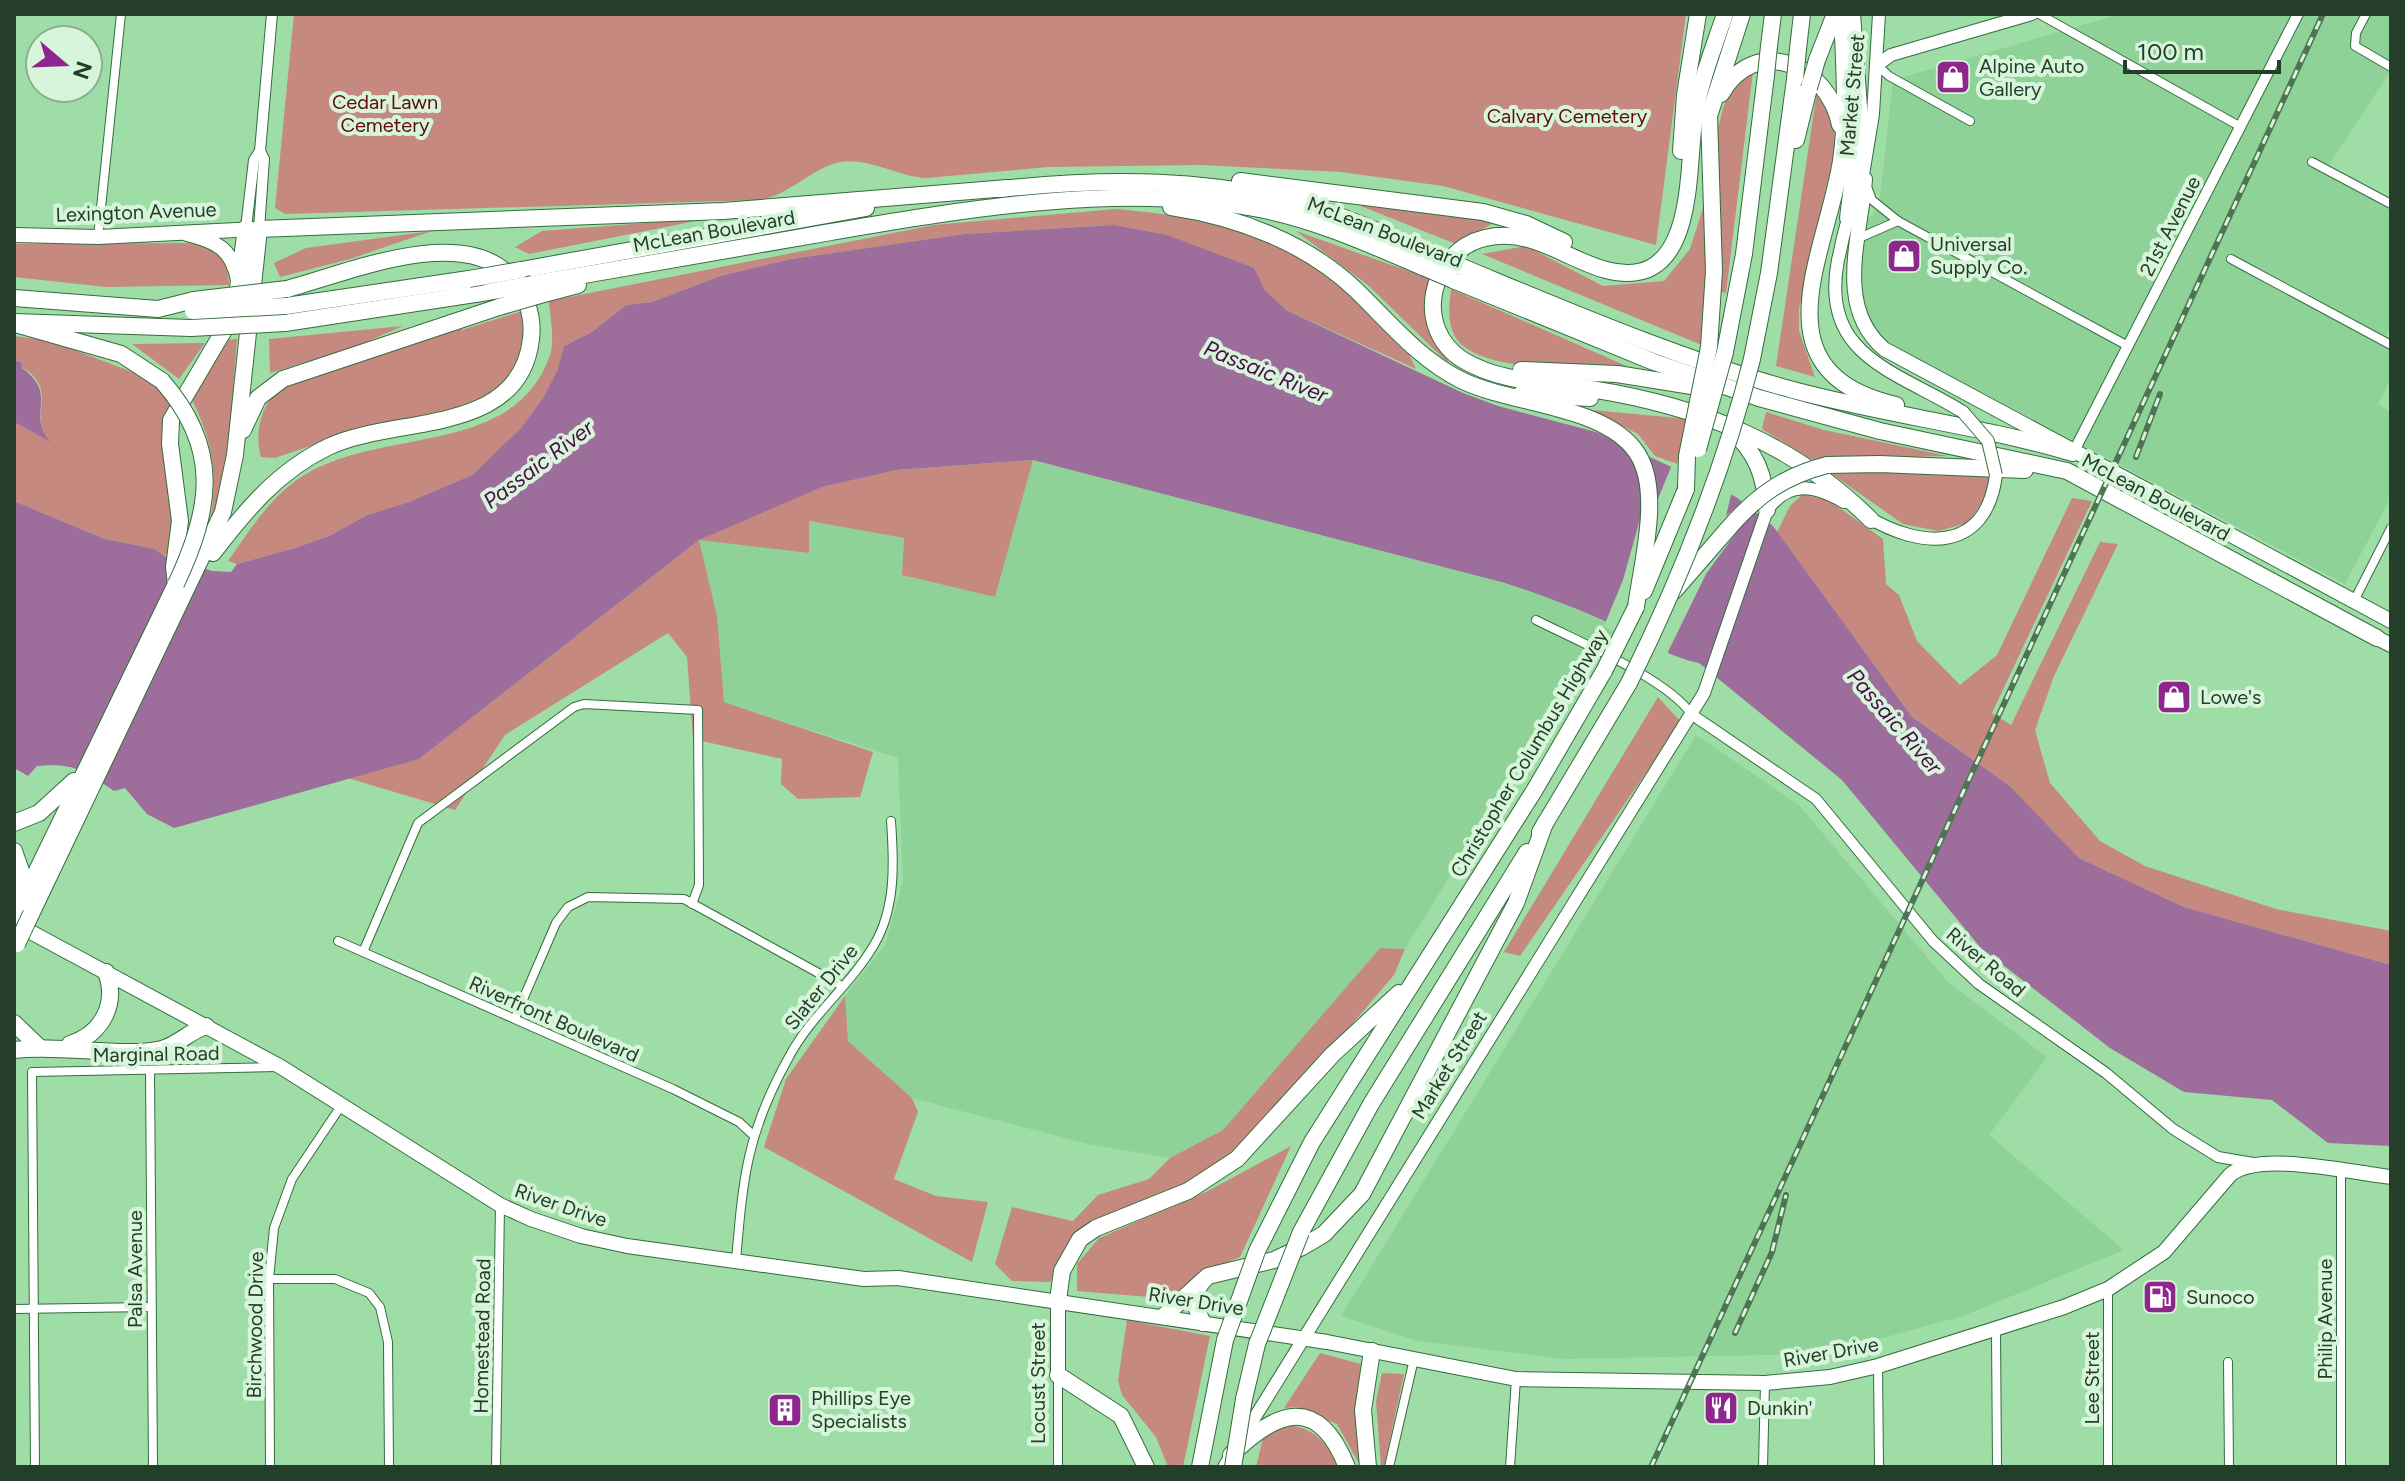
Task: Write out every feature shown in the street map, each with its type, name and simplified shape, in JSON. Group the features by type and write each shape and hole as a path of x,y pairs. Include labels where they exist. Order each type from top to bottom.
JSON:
{"highway":[{"path":"1678,236 1682,128 1698,14"},
{"path":"1725,14 1698,96 1688,196 1678,236 1665,256 1639,270 1610,271 1527,238 1500,236 1474,241 1451,258 1435,284 1431,302 1434,318 1449,347 1479,368 1498,376 1648,401 1720,420 1766,440 1844,493 1871,520"},
{"path":"1717,350 1709,127 1712,102 1733,49 1742,14"},
{"path":"1717,350 1744,254 1773,14"},
{"path":"1229,1463 1257,1344 1301,1232 1371,1104 1629,683 1673,592 1717,478 1752,359 1802,83 1798,49 1802,14"},
{"path":"1848,218 1860,120 1852,14"},
{"path":"1802,83 1817,60 1837,15"},
{"path":"1837,15 1846,99 1842,154 1807,308 1812,345 1821,361 1842,382 1881,402 1997,433"},
{"path":"1709,127 1721,95 1732,80 1764,62 1790,63 1813,75 1833,100 1841,131 1842,154"},
{"path":"1125,182 1188,177 1219,179 1483,212 1539,230 1567,244 1576,256"},
{"name":"McLean Boulevard","path":"286,306 469,279 844,211 1008,188 1125,182 1209,185 1277,198 1343,217 1429,262"},
{"path":"252,228 723,211 1008,188"},
{"name":"McLean Boulevard","path":"14,322 536,289 738,248 962,210 1178,199 1261,209 1341,233 1756,379 1863,408 1997,433 2073,453"},
{"path":"1077,202 1193,211 1235,221 1278,239 1337,274 1427,359 1463,381 1509,399 1587,418 1610,427 1626,439 1647,473 1650,501 1636,607"},
{"path":"176,584 179,508 170,444 171,420 185,392 226,329 252,228"},
{"path":"223,530 235,455 252,228"},
{"path":"14,823 72,799 223,530 286,471 330,446 385,429 462,415 497,400 518,378 529,352 530,313 519,286 498,265 471,253 425,253 286,306 193,313"},
{"name":"McLean Boulevard","path":"1457,273 1654,362 1759,398 1880,431 2067,471 2384,642"},
{"path":"235,455 253,407 272,385 303,371 499,307 536,289"},
{"name":"McLean Boulevard","path":"14,298 193,313"},
{"path":"14,322 121,354 162,381 194,426 205,474 198,530 176,584 19,917 15,946"},
{"name":"Christopher Columbus Highway","path":"1200,1467 1225,1340 1257,1251 1312,1142 1451,923 1604,671 1636,607 1686,489 1687,456 1717,350"},
{"path":"1479,368 1640,377 1759,398"},
{"path":"1495,392 1648,401"},
{"path":"1720,420 1757,459 1767,510"},
{"path":"1673,592 1763,494 1782,480 1827,465 1988,466 2055,474 2090,485"},
{"path":"1203,1323 1195,1297 1199,1284 1208,1276 1274,1260 1324,1234 1345,1215 1378,1170 1516,903 1545,823"},
{"path":"14,851 21,871 14,898 19,917"},
{"path":"61,1047 83,1040 104,1020 111,994 106,972"},
{"path":"1058,1300 1062,1271 1080,1239 1096,1228 1188,1191 1237,1159 1333,1054 1417,975"},
{"path":"14,1023 39,1047"},
{"path":"14,1050 61,1047 149,1051 178,1043 206,1026"},
{"path":"1164,1316 1208,1276"},
{"path":"1368,1467 1363,1410 1372,1351"},
{"path":"1058,1375 1121,1416 1146,1467"},
{"path":"1229,1463 1272,1421 1294,1417 1309,1420 1325,1429 1347,1467"}],"main road":[{"name":"Market Street","path":"1871,520 1922,541 1940,541 1958,535 1984,512 1994,493 1996,475 1988,441 1963,412 1865,356 1846,334 1834,290 1848,218 1865,179 1879,14"},
{"path":"1877,65 1891,55 2032,14"},
{"path":"1865,179 1854,296 1863,326 1875,342 1936,380 2073,453"},
{"name":"Lexington Avenue","path":"14,235 98,237 252,228"},
{"path":"186,234 223,247 232,260 239,286"},
{"name":"McLean Boulevard","path":"2073,453 2391,621"},
{"path":"1767,510 1778,495 1804,488 1834,497 1871,520"},
{"name":"Market Street","path":"1229,1463 1302,1337 1709,685 1767,510"},
{"name":"River Drive","path":"19,917 106,972 281,1067 500,1205 594,1240 864,1279 898,1278 1058,1300 1302,1337 1516,1379 1765,1383 1830,1377 1878,1366 1996,1330 2108,1289 2164,1252 2230,1175 2243,1166 2255,1163"},
{"path":"2255,1163 2391,1177"},
{"name":"Locust Street","path":"1058,1300 1058,1375"}],"street":[{"path":"98,237 121,14"},
{"path":"252,228 264,159 260,151 272,14"},
{"path":"2039,14 2241,127"},
{"path":"2366,14 2353,42 2357,48 2391,67"},
{"name":"21st Avenue","path":"2073,453 2297,15"},
{"path":"1877,65 1889,76 1970,121"},
{"path":"2312,162 2391,204"},
{"path":"1865,179 1872,200 1898,221 2128,346"},
{"path":"1858,238 1898,221"},
{"path":"2231,259 2391,345"},
{"path":"2354,601 2391,528"},
{"path":"1536,620 1658,685 1684,703 1691,714"},
{"path":"363,952 418,823 574,707 584,704 698,710 699,885 692,904"},
{"name":"River Road","path":"1691,714 1816,799 1933,941 1979,984 2106,1073 2173,1129 2218,1157 2255,1163"},
{"name":"Slater Drive","path":"736,1261 742,1190 752,1134 802,1034 873,948 892,892 891,821"},
{"path":"515,1018 556,923 574,903 588,897 662,896 692,904 842,986"},
{"name":"Riverfront Boulevard","path":"338,941 515,1018 739,1122 752,1134"},
{"name":"Marginal Road","path":"34,1309 32,1072 281,1067"},
{"name":"Palsa Avenue","path":"150,1071 153,1467"},
{"name":"Birchwood Drive","path":"270,1467 269,1279 274,1228 292,1179 341,1106"},
{"name":"Philip Avenue","path":"2341,1172 2341,1467"},
{"name":"Homestead Road","path":"496,1467 500,1205"},
{"path":"269,1279 335,1279 369,1293 380,1307 388,1342 389,1467"},
{"name":"Lee Street","path":"2108,1289 2108,1467"},
{"path":"14,1309 151,1307"},
{"path":"34,1309 35,1467"},
{"path":"1996,1330 1997,1467"},
{"path":"1389,1467 1414,1359"},
{"path":"2228,1362 2229,1467"},
{"path":"1878,1366 1879,1467"},
{"name":"Locust Street","path":"1058,1375 1058,1467"},
{"path":"1510,1467 1516,1379"},
{"path":"1763,1467 1765,1383"}],"shaded area":[{"path":"2121,14 2391,14 2391,70 2325,171 2391,206 2391,326 2383,342 2391,347 2391,378 2378,404 2391,412 2391,497 2345,584 1872,334 1856,265 1862,221 1868,220 1879,206 1893,80"},
{"path":"1033,460 1505,583 1545,595 1625,631 1595,639 1405,949 1380,948 1223,1130 1170,1158 1088,1144 912,1098 848,1041 845,996 885,945 903,882 898,758 724,702 717,616 699,540 809,553 808,521 904,538 903,575 995,597"},
{"path":"1696,735 1799,805 1948,982 2047,1057 1989,1135 2124,1250 1963,1316 1824,1354 1564,1359 1417,1341 1341,1316"}],"green space":[{"name":"Cedar Lawn Cemetery","path":"294,14 1686,14 1656,245 1443,186 1341,172 1201,165 1048,167 927,178 851,161 830,165 782,192 760,200 285,214 275,208"},
{"path":"1753,71 1726,293 1721,292 1716,134 1727,95"},
{"path":"1817,91 1834,114 1835,150 1799,309 1799,331 1815,377 1776,366"},
{"path":"1358,205 1495,222 1456,244"},
{"path":"1703,208 1709,286 1704,346 1482,254 1526,246 1603,286 1664,281 1690,249"},
{"path":"1116,209 1221,224 1296,251 1354,295 1407,350 1416,369 1286,310 1264,289 1113,225 964,234 791,259 720,276 652,302 626,305 592,332 564,346 557,371 543,398 521,428 472,475 409,502 367,515 331,535 295,548 237,564 228,561 275,499 294,482 326,464 362,452 473,427 505,412 532,389 550,355 549,301 934,225"},
{"path":"711,218 529,254 515,247 542,231"},
{"path":"432,231 350,259 280,277 274,263 306,248"},
{"path":"1296,231 1431,279 1426,318 1450,365 1369,286"},
{"path":"201,243 213,249 222,259 229,285 106,287 14,277 14,244"},
{"path":"1451,289 1640,372 1518,365 1473,352 1459,342 1452,330 1449,316"},
{"path":"522,311 524,358 501,390 453,408 357,430 275,458 261,457 258,438 260,420 278,389 461,327 462,330"},
{"path":"403,326 357,346 270,373 269,339"},
{"path":"14,336 51,341 135,373 168,396 171,406 164,435 172,512 172,552 164,556 155,549 105,539 14,501 14,422 48,440 41,425 39,385 14,361"},
{"path":"237,339 226,478 209,530 214,477 212,461 205,430 190,396 227,340"},
{"path":"205,343 179,379 132,344"},
{"path":"1592,410 1688,419 1677,464 1655,456 1638,434"},
{"path":"1766,412 1824,430 1948,456 1811,459 1762,429"},
{"path":"1033,460 995,597 902,575 904,538 809,521 809,553 699,540 759,511 822,487 897,470"},
{"path":"1920,469 1991,470 1988,493 1968,523 1938,531 1903,524 1832,474"},
{"path":"1803,494 1830,501 1883,539 1886,584 1899,595 1917,641 1960,685 1997,655 2072,498 2092,501 1992,713 2011,725 2100,542 2118,544 2054,676 2035,730 2050,783 2100,841 2145,866 2276,909 2391,931 2391,965 2184,907 2079,858 2010,786 1912,717 1777,532 1790,506"},
{"path":"699,540 717,616 724,702 873,752 860,797 798,799 781,784 782,759 693,739 687,657 668,633 505,735 455,810 344,777 419,759"},
{"path":"1658,697 1681,722 1520,956 1504,952"},
{"path":"1380,948 1405,949 1394,975 1256,1137 1223,1165 1071,1243 1050,1282 1012,1281 995,1264 1012,1207 1073,1221 1098,1195 1149,1179 1170,1158 1223,1130"},
{"path":"845,996 848,1041 912,1098 918,1112 894,1179 936,1196 988,1202 972,1262 764,1147 786,1079"},
{"path":"1291,1146 1240,1257 1211,1269 1173,1299 1077,1291 1077,1264 1099,1238 1208,1191"},
{"path":"1127,1320 1210,1336 1183,1467 1168,1467 1156,1437 1122,1395 1118,1380"},
{"path":"1320,1353 1361,1364 1357,1425 1361,1467 1337,1424 1297,1407 1284,1408"},
{"path":"1382,1373 1404,1374 1384,1467 1381,1467 1376,1401"},
{"path":"1283,1424 1303,1428 1317,1436 1329,1449 1338,1467 1256,1467 1264,1434"}],"water":[{"name":"Passaic River","path":"1113,225 1167,235 1254,268 1264,289 1286,310 1463,393 1498,406 1596,432 1736,497 1773,526 1912,717 2010,786 2079,858 2184,907 2391,965 2391,1146 2328,1143 2272,1100 2184,1092 2110,1048 1980,947 1842,780 1699,663 1670,654 1581,611 1505,583 1033,460 897,470 822,487 699,540 419,759 174,828 147,814 125,788 114,791 78,770 37,766 28,776 14,768 14,501 105,539 155,549 164,556 212,571 231,572 237,564 331,535 367,515 409,502 472,475 521,428 543,398 557,371 564,346 592,332 626,305 652,302 720,276 791,259 964,234"},
{"path":"14,361 21,362 22,368 39,387 41,423 51,442 14,422"}],"pier":[{"path":"1642,448 1656,504 1673,462 1732,491 1726,516 1745,499 1755,507 1706,574 1665,658 1604,626 1623,580 1642,512 1641,479 1626,449"}],"railway":[{"path":"1651,1467 2323,14"},
{"path":"2136,457 2160,394"},
{"path":"1735,1333 1772,1252 1786,1195"}],"place":[{"name":"Alpine Auto Gallery","path":"1953,77"},
{"name":"Universal Supply Co.","path":"1904,256"},
{"name":"Lowe's","path":"2174,697"},
{"name":"Sunoco","path":"2160,1297"},
{"name":"Dunkin'","path":"1721,1408"},
{"name":"Phillips Eye Specialists","path":"785,1410"}],"park label":[{"name":"Calvary Cemetery","path":"1567,116"}]}
